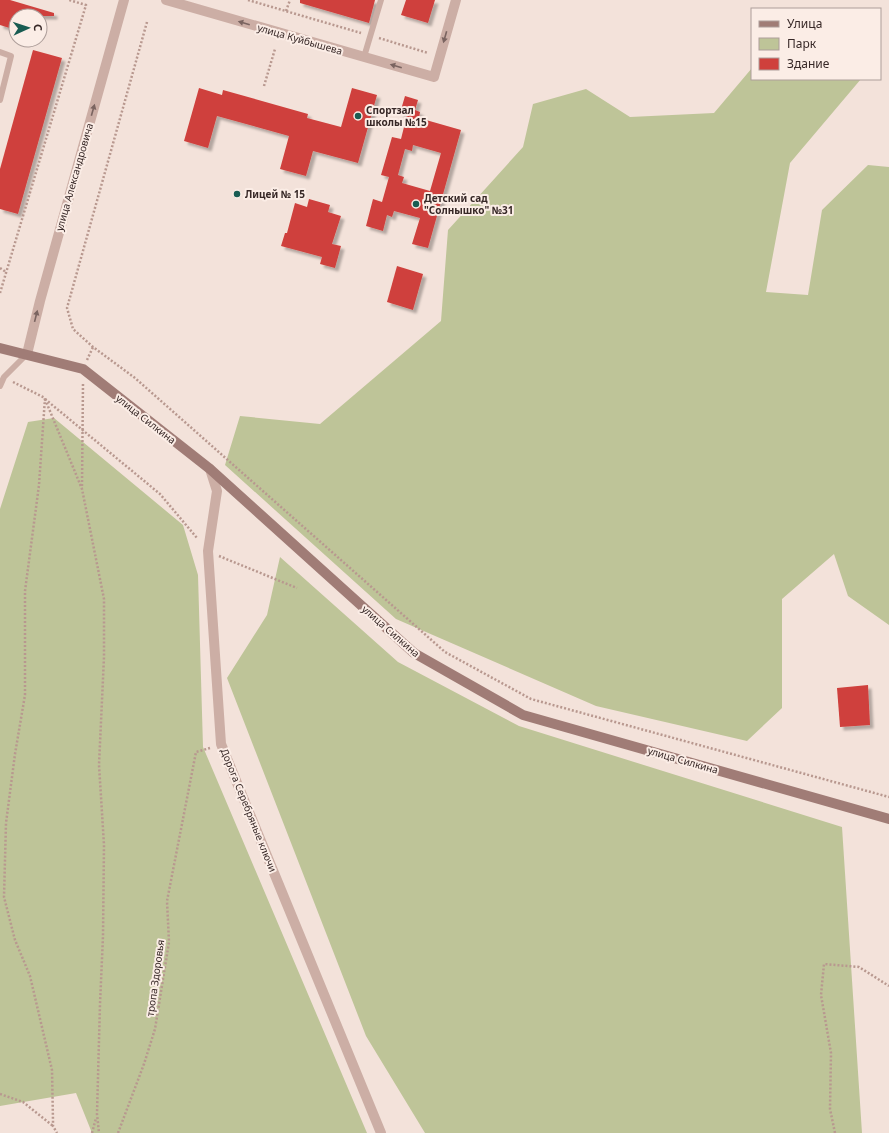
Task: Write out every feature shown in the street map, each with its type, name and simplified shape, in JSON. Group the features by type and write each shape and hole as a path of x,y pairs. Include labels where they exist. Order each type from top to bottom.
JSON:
{"main road":[{"name":"улица Силкина","path":"0,348 83,369 210,469 414,653 523,715 889,818"}],"street":[{"name":"улица Александровича","path":"27,354 40,301 124,0"},
{"name":"улица Куйбышева","path":"166,0 434,77 456,0"},
{"name":"Дорога Серебряные ключи","path":"210,469 217,491 208,552 221,744 381,1133"}],"lane":[{"path":"364,57 381,0"},
{"path":"0,52 12,56 0,100"},
{"path":"0,386 4,377 27,354"}],"path":[{"path":"0,293 86,5 69,0"},
{"path":"286,11 290,0"},
{"path":"147,22 67,308 73,328 93,347 136,378 445,652 531,699 889,797"},
{"path":"264,86 275,49"},
{"path":"0,268 6,272"},
{"path":"82,489 84,431 83,369 93,347"},
{"path":"4,377 45,398 160,494 208,552 297,588"},
{"path":"45,398 82,489 104,600 104,657 99,765 104,845 103,936 96,1114 92,1133"},
{"path":"45,398 39,485 25,591 25,695 15,754 6,823 4,897 15,940 30,976 52,1070 53,1126"},
{"name":"тропа Здоровья","path":"118,1133 144,1064 155,1029 169,942 167,901 196,752 221,744"},
{"path":"834,1133 830,1109 831,1053 821,995 824,964 859,967 889,986"},
{"path":"0,1094 23,1102 53,1126 57,1133"},
{"path":"96,1114 99,1133"}],"green space":[{"path":"751,69 751,80 860,80 790,163 766,292 808,295 822,210 868,165 889,167 889,625 848,596 834,554 782,599 782,708 747,741 596,706 396,619 225,465 240,416 320,424 441,321 448,230 523,147 533,104 586,89 630,117 714,113"},
{"path":"54,418 183,525 198,575 203,747 367,1133 92,1133 76,1093 0,1106 0,509 28,422"},
{"path":"280,557 398,662 519,726 842,827 862,1133 425,1133 366,1036 227,678 267,615"}],"building":[{"path":"0,0 10,0 37,8 8,8 8,28 0,25"},
{"path":"300,0 375,0 369,23 300,3"},
{"path":"406,0 435,0 428,23 401,15"},
{"path":"48,11 54,13 54,16 48,16"},
{"path":"33,50 62,58 18,214 0,209 0,169"},
{"path":"199,88 222,95 223,90 308,114 307,118 341,127 352,88 377,95 358,163 313,151 306,176 280,169 289,136 217,116 208,148 184,141"},
{"path":"405,96 418,100 415,110 420,112 419,118 461,130 428,248 412,244 420,218 394,211 392,217 387,215 383,231 366,226 373,199 382,202 389,177 381,175 392,137 401,139 407,115 400,113","holes":["413,145 441,153 430,191 402,183 404,177 398,175 405,149 412,151"]},
{"path":"309,199 330,205 328,212 341,216 332,244 341,246 335,268 320,264 322,257 281,246 285,233 287,233 295,203 307,207"},
{"path":"397,266 423,274 413,310 387,302"},
{"path":"868,685 870,725 840,727 837,688"}],"place":[{"name":"Спортзал школы №15","path":"358,116"},
{"name":"Лицей № 15","path":"237,194"},
{"name":"Детский сад \"Солнышко\" №31","path":"416,204"}]}
